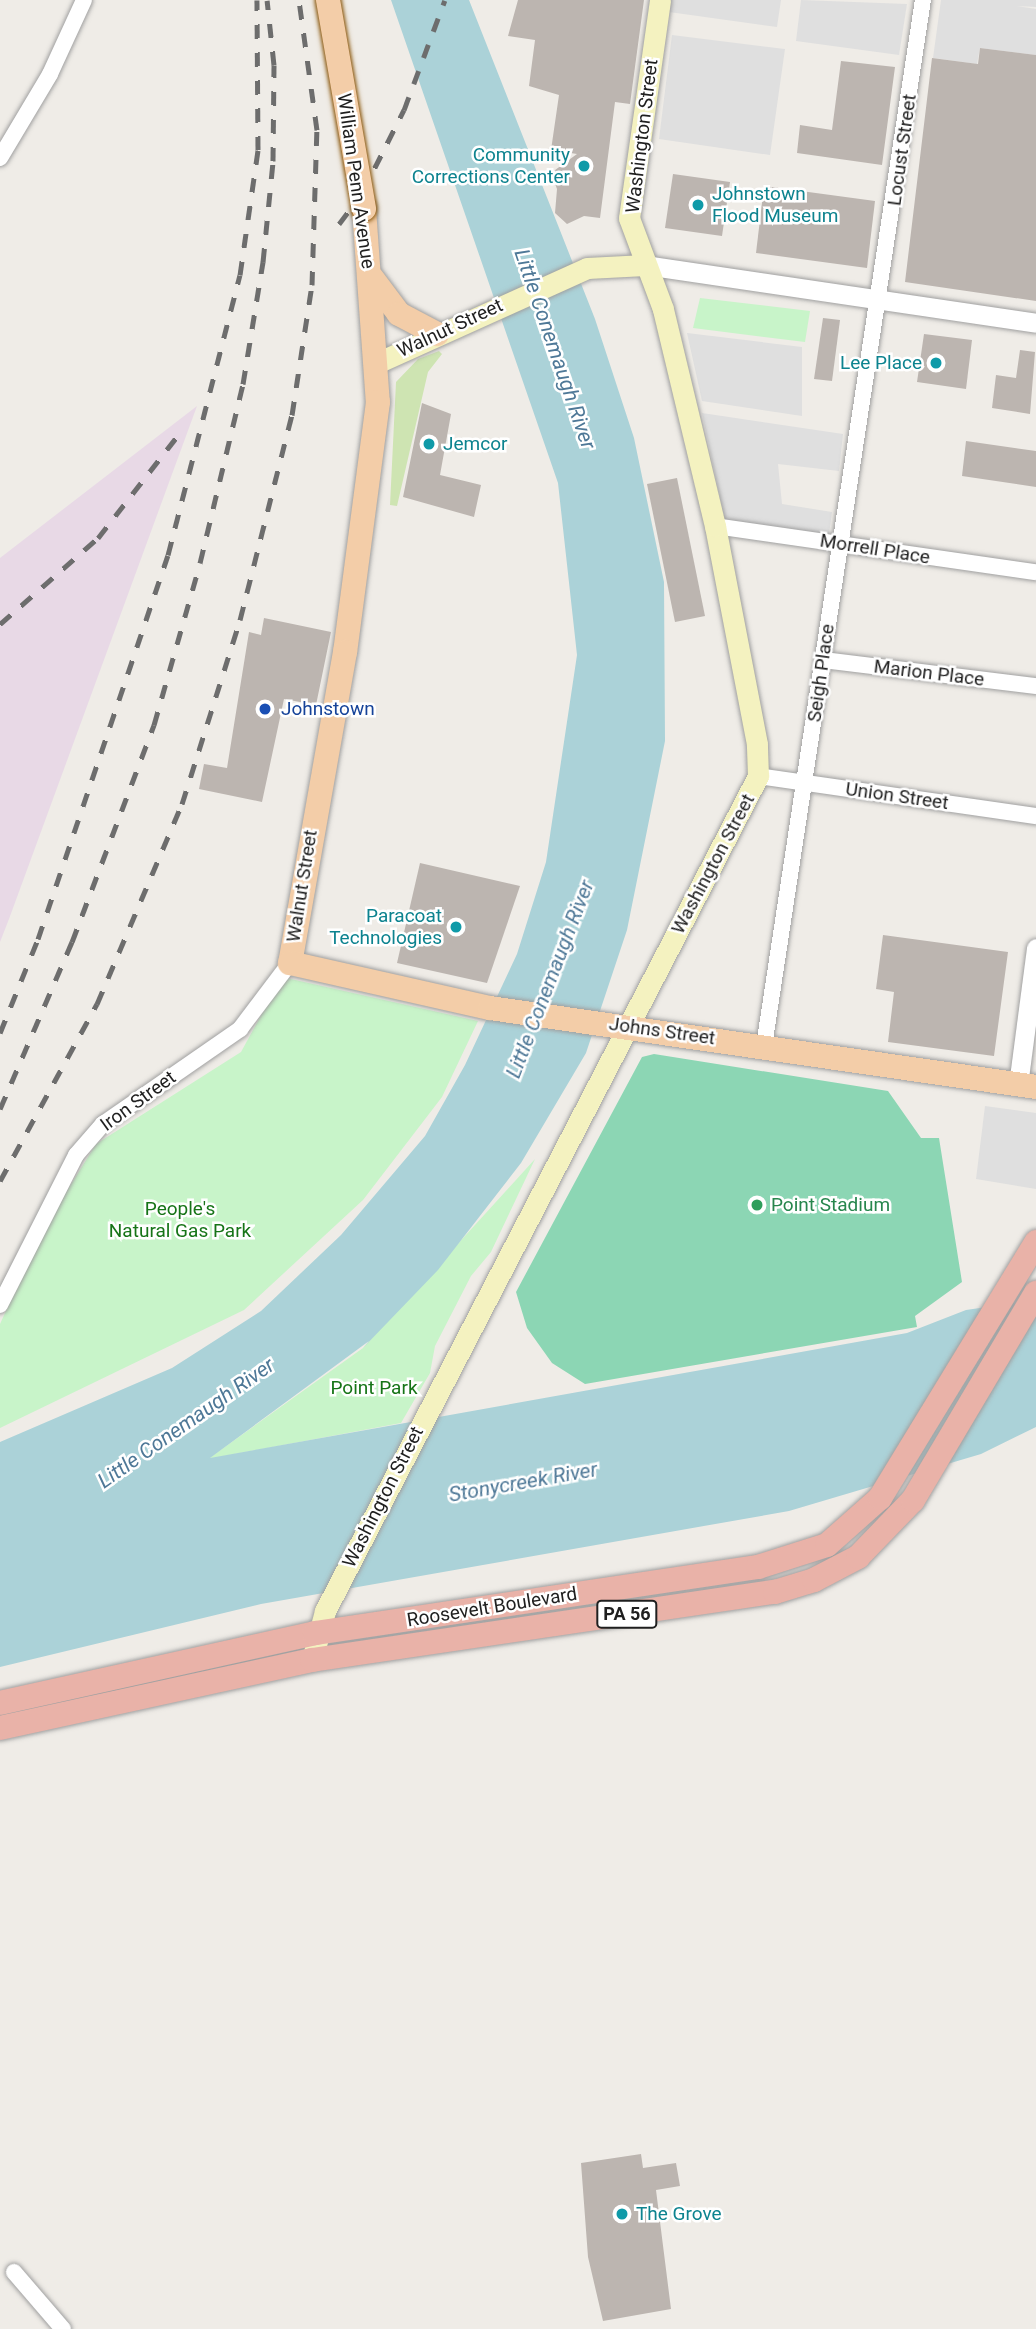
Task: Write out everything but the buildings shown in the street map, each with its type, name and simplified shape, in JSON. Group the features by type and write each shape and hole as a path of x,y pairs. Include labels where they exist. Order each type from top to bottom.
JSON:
{"highway":[{"name":"Roosevelt Boulevard","path":"0,1703 315,1633 758,1566 827,1545 880,1498 1036,1242"},
{"name":"Roosevelt Boulevard","path":"0,1728 312,1660 775,1592 814,1580 858,1557 912,1500 1036,1293"}],"main road":[{"name":"William Penn Avenue","path":"328,0 363,209 379,362"},
{"name":"Washington Street","path":"312,1660 315,1633 325,1611 427,1409 758,776 757,744 715,526 663,309 629,218 660,0"},
{"name":"Walnut Street","path":"290,963 345,652 379,362 482,312 587,268 645,265"},
{"path":"370,275 399,314 436,334"},
{"name":"Johns Street","path":"290,963 490,1008 628,1025 1027,1086"}],"street":[{"path":"0,158 50,74 84,0"},
{"name":"Locust Street","path":"878,300 923,0"},
{"name":"Walnut Street","path":"645,265 1036,323"},
{"name":"Seigh Place","path":"764,1046 878,300"},
{"name":"Morrell Place","path":"715,526 1036,572"},
{"name":"Marion Place","path":"822,660 1036,687"},
{"name":"Union Street","path":"758,776 1036,816"},
{"path":"1027,1086 1036,948"},
{"name":"Iron Street","path":"0,1305 76,1155 94,1134 240,1029 290,963"},
{"path":"14,2272 63,2329"}],"shaded area":[{"path":"671,0 781,0 777,27 669,12"},
{"path":"801,0 907,4 899,55 796,41"},
{"path":"941,0 1036,0 1036,7 1017,6 1036,9 1036,55 980,48 977,64 933,58"},
{"path":"672,35 785,49 770,155 659,139"},
{"path":"687,333 802,347 802,416 702,401"},
{"path":"197,406 9,919 0,942 0,558"},
{"path":"702,413 843,434 839,471 778,464 782,504 832,512 829,534 725,521"},
{"path":"985,1106 1036,1113 1036,1189 976,1179"}],"green space":[{"path":"700,298 810,311 805,342 693,328"},
{"path":"439,351 442,354 428,372 397,506 390,505 396,382 418,359"},
{"name":"People's Natural Gas Park","path":"282,977 478,1021 442,1097 363,1200 244,1310 0,1428 0,1324 42,1231 96,1144 241,1052"},
{"name":"Point Stadium","path":"654,1054 888,1091 921,1138 939,1138 962,1282 915,1316 917,1327 585,1384 552,1363 527,1328 516,1292 642,1057"},
{"name":"Point Park","path":"535,1159 491,1252 471,1276 435,1346 430,1373 401,1423 208,1459 363,1348"}],"water":[{"path":"391,0 469,0 595,319 634,438 664,582 665,741 627,930 586,1053 521,1163 438,1270 363,1348 369,1341 210,1458 907,1333 966,1310 1036,1300 1036,1427 981,1454 789,1511 261,1604 0,1667 0,1442 172,1368 261,1311 341,1235 425,1136 465,1065 517,954 546,862 577,655 558,483"}],"railway":[{"path":"0,1033 38,939 168,555 240,275 258,150 257,0"},
{"path":"0,1109 72,942 154,725 200,563 243,384 263,262 273,161 274,65 267,0"},
{"path":"0,1181 97,1004 182,804 240,620 292,415 312,285 317,130 299,0"},
{"path":"339,224 362,193 404,110 445,0"},
{"path":"0,624 98,538 179,434"}],"place":[{"name":"Community Corrections Center","path":"584,166"},
{"name":"Johnstown Flood Museum","path":"698,205"},
{"name":"Lee Place","path":"936,363"},
{"name":"Jemcor","path":"429,444"},
{"name":"Johnstown","path":"265,709"},
{"name":"Paracoat Technologies","path":"456,927"},
{"name":"Point Stadium","path":"757,1205"},
{"name":"The Grove","path":"622,2214"}],"water label":[{"name":"Little Conemaugh River","path":"555,349"},
{"name":"Little Conemaugh River","path":"550,979"},
{"name":"Little Conemaugh River","path":"186,1423"},
{"name":"Stonycreek River","path":"523,1482"}]}
